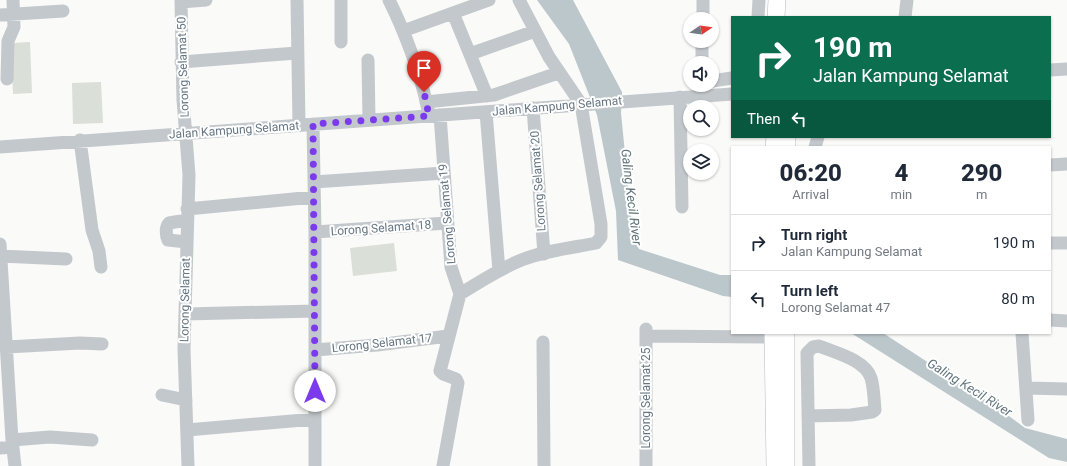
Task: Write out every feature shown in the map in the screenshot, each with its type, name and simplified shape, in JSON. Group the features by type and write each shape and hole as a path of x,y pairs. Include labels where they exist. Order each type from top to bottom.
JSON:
{"main road":[{"path":"776,16 777,0"},
{"path":"787,0 787,16"},
{"path":"775,466 778,334"},
{"path":"778,334 786,466"}],"street":[{"path":"7,79 8,41 14,28 13,0"},
{"path":"181,1 206,0"},
{"path":"297,0 299,125"},
{"path":"341,0 341,42"},
{"name":"Lorong Selamat 19","path":"389,0 403,32 424,92 426,102 434,116 444,173 451,267 460,294"},
{"path":"403,32 489,0"},
{"path":"443,466 458,383 456,378 443,374 440,371 460,294 499,271 520,261 544,254 596,243 601,237 601,224 586,104 558,73 519,0"},
{"path":"702,12 703,0"},
{"path":"758,16 759,0"},
{"path":"905,16 907,0"},
{"name":"Lorong Selamat 50","path":"181,1 181,62 186,133"},
{"path":"0,15 14,14 46,6 63,11"},
{"path":"453,13 487,96"},
{"path":"470,54 535,31"},
{"path":"181,62 297,53"},
{"path":"368,60 369,120"},
{"path":"1051,70 1067,69"},
{"path":"426,102 487,96 502,93 558,73"},
{"path":"719,80 731,78"},
{"name":"Jalan Kampung Selamat","path":"0,147 680,97 700,92"},
{"name":"Jalan Kampung Selamat","path":"719,92 731,94"},
{"path":"680,97 682,207"},
{"name":"Lorong Selamat 20","path":"533,108 544,254"},
{"path":"486,112 499,271"},
{"path":"313,124 315,232 315,466"},
{"name":"Lorong Selamat","path":"186,133 189,175 184,349 188,466"},
{"path":"80,140 92,230 99,251 101,267"},
{"path":"1051,165 1067,164"},
{"path":"314,182 444,173"},
{"path":"187,242 168,240 167,227 169,223 187,214 314,196"},
{"name":"Lorong Selamat 18","path":"315,232 448,223"},
{"path":"1051,242 1067,243"},
{"path":"15,466 9,445 4,385 7,347 2,318 0,252 66,259"},
{"path":"185,314 315,311"},
{"path":"1051,320 1067,321"},
{"name":"Lorong Selamat 25","path":"646,466 646,333 731,334"},
{"path":"1022,334 1028,420"},
{"name":"Lorong Selamat 17","path":"315,350 377,346 448,336"},
{"path":"543,342 544,466"},
{"path":"7,347 80,343 102,344"},
{"path":"808,416 851,415 872,412 875,410 872,379 868,371 861,364 819,346 813,348 808,353 808,416 809,466"},
{"path":"1026,388 1067,389"},
{"path":"162,395 186,400"},
{"path":"187,430 315,419"},
{"path":"9,445 50,437 92,440"}],"shaded area":[{"path":"537,0 573,0 622,92 621,113 633,234 639,249 720,275 731,275 731,297 723,296 618,260 616,211 597,115 569,44"},
{"path":"30,42 32,93 13,94 11,43"},
{"path":"101,82 103,123 73,124 72,83"},
{"path":"394,243 397,271 353,276 350,248"},
{"path":"853,334 885,334 998,408 1025,428 1067,439 1067,462 1049,458"}],"route":[{"path":"315,391 313,124 429,116 424,92"}],"water label":[{"name":"Galing Kecil River","path":"632,197"},
{"name":"Galing Kecil River","path":"970,387"}]}
